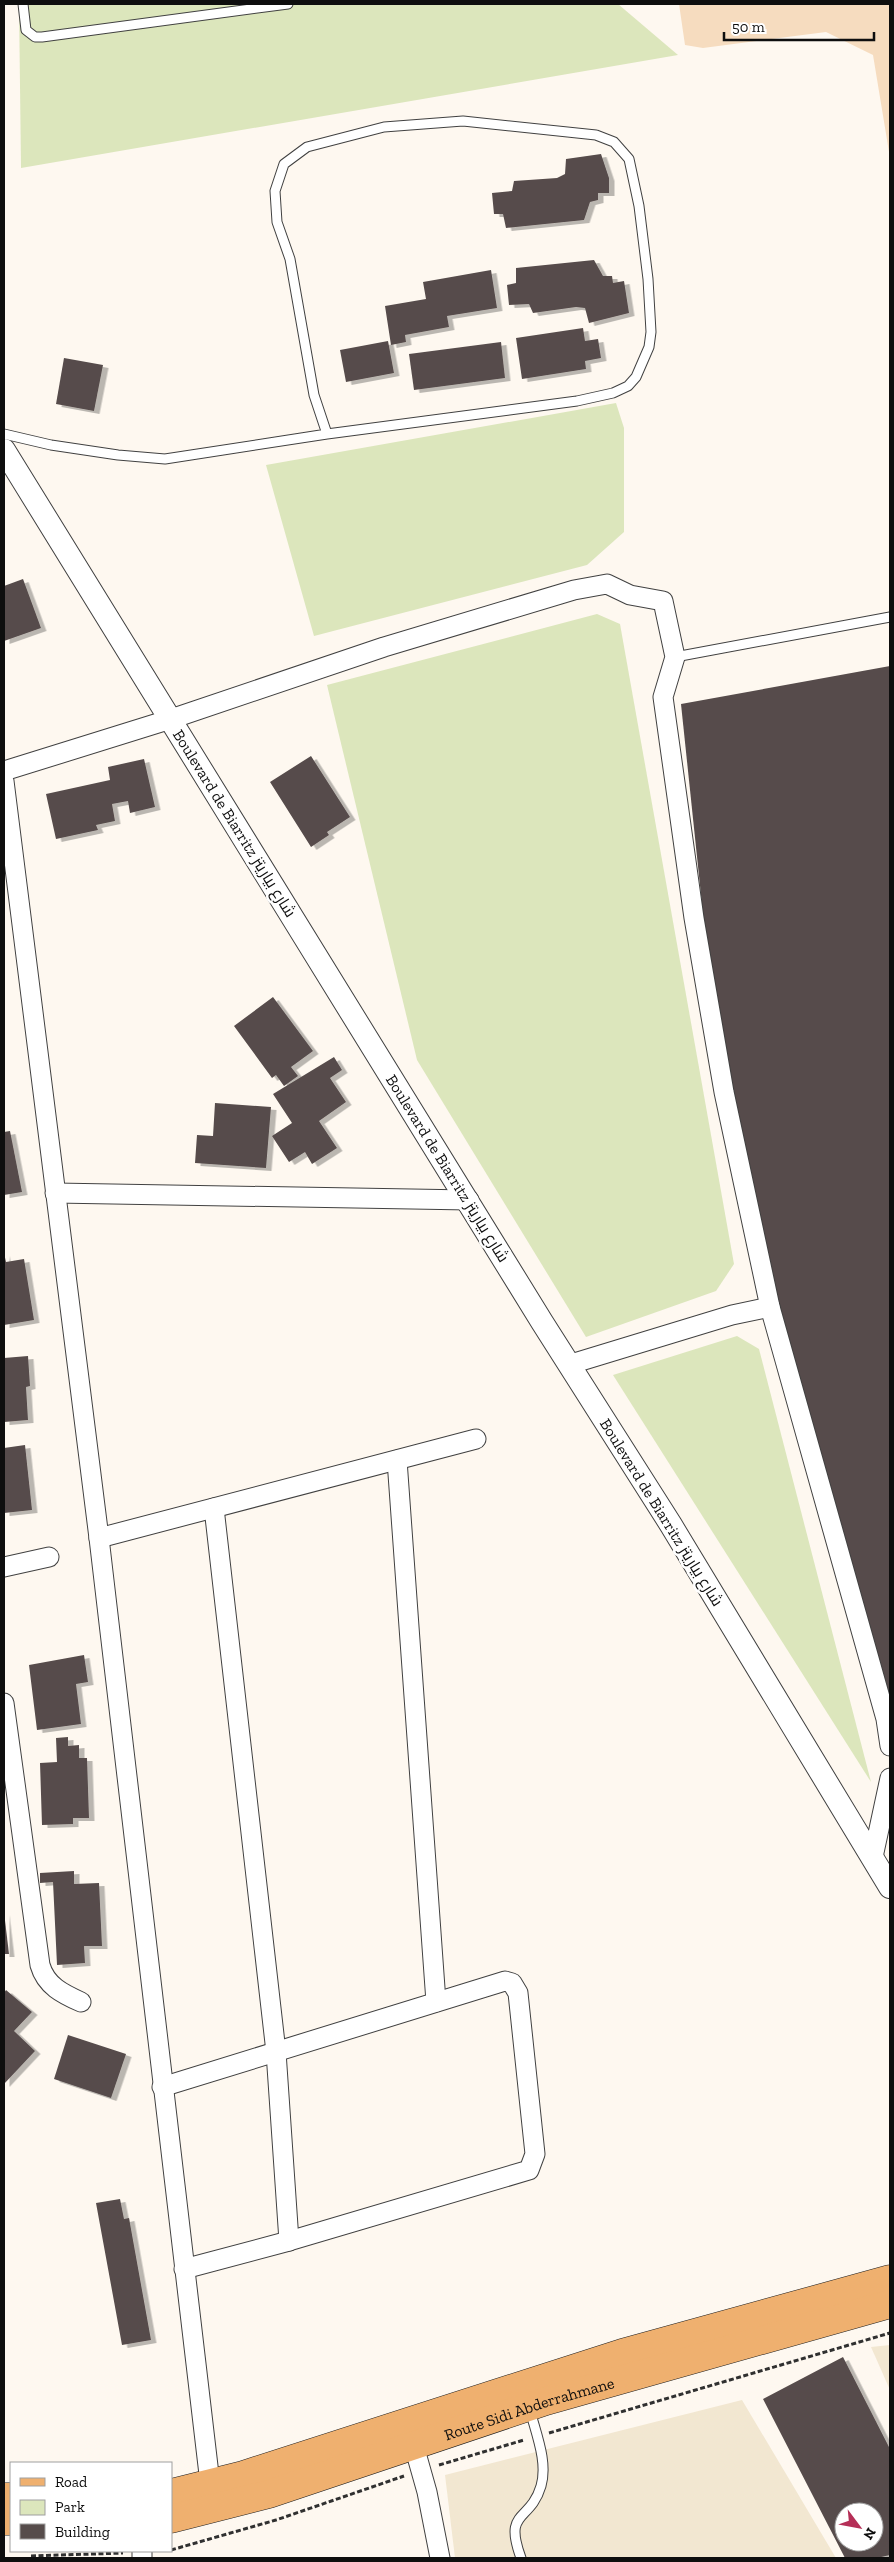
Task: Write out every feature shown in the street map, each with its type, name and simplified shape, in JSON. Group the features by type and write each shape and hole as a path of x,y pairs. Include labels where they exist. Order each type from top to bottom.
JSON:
{"main road":[{"name":"Route Sidi Abderrahmane","path":"172,2493 243,2475 622,2353 890,2279"},
{"name":"Route Sidi Abderrahmane","path":"172,2519 222,2508 269,2494 529,2407 698,2357 890,2304"}],"street":[{"name":"Boulevard de Biarritz شارع بياريتز","path":"4,450 571,1364 890,1887"},
{"path":"4,771 170,719 384,647 590,586 607,584 630,595 663,601 675,657 663,697 694,918 724,1092 770,1307 886,1719 890,1746"},
{"path":"4,781 99,1538 210,2483"},
{"path":"55,1193 469,1200"},
{"path":"571,1364 732,1315 770,1307"},
{"path":"99,1538 476,1439"},
{"path":"397,1460 436,2002"},
{"path":"214,1508 276,2052 290,2241"},
{"path":"4,1567 49,1557"},
{"path":"4,1703 40,1965 42,1972 54,1987 81,2002"},
{"path":"873,1857 890,1778"},
{"path":"162,2087 505,1981 516,1987 535,2154 529,2170 521,2174 290,2241 184,2269"},
{"path":"414,2446 427,2492 440,2558"}],"lane":[{"path":"23,4 26,30 35,37 42,37 288,4"},
{"path":"4,434 51,445 146,460 165,459 327,434 577,401 613,393 628,386 640,370 649,347 650,309 637,197 629,159 614,142 596,135 542,131 494,124 463,121 420,123 384,127 307,147 284,164 275,191 277,222 290,259 314,395 327,434"},
{"path":"675,657 890,617"},
{"path":"521,2558 514,2539 514,2528 536,2498 542,2484 544,2466 529,2407"}],"path":[{"path":"31,2556 142,2554"}],"shaded area":[{"path":"890,2345 890,2390 871,2347"},
{"path":"742,2400 836,2558 455,2558 445,2475"}],"green space":[{"path":"19,4 618,4 678,55 21,168"},
{"path":"616,403 624,428 624,532 587,565 314,636 266,465"},
{"path":"597,614 620,624 734,1264 716,1291 586,1337 417,1060 327,685"},
{"path":"737,1336 759,1349 871,1782 613,1375"}],"sand":[{"path":"679,4 890,4 890,158 873,55 826,32 703,48 685,45"}],"building":[{"path":"601,154 609,178 609,193 598,193 598,200 590,202 584,220 506,228 503,214 494,214 492,193 512,191 514,181 557,178 565,174 566,159"},
{"path":"594,260 603,276 612,276 613,283 624,281 629,313 589,323 585,308 576,307 533,313 529,304 509,305 507,285 516,283 516,268"},
{"path":"491,270 497,308 447,316 449,327 405,335 406,342 391,345 385,306 426,299 423,282"},
{"path":"583,328 585,341 598,339 601,358 585,361 586,369 522,379 516,338"},
{"path":"388,341 394,373 346,382 340,350"},
{"path":"501,342 505,378 414,390 409,354"},
{"path":"64,358 103,365 94,411 56,404"},
{"path":"23,579 41,628 4,641 4,586"},
{"path":"890,666 890,1711 799,1389 736,1131 705,933 681,704"},
{"path":"311,756 350,817 327,832 329,835 311,847 270,782"},
{"path":"144,759 155,807 130,813 128,801 112,804 115,821 96,825 98,830 56,839 46,794 110,780 108,767"},
{"path":"273,997 313,1051 291,1067 298,1076 284,1086 276,1075 272,1078 234,1026"},
{"path":"334,1057 342,1070 330,1078 346,1102 319,1121 337,1148 312,1164 305,1152 289,1162 272,1136 292,1123 273,1094"},
{"path":"215,1103 271,1107 266,1168 195,1163 197,1135 213,1136"},
{"path":"10,1131 22,1192 4,1195 4,1132"},
{"path":"4,1253 6,1262 24,1259 34,1320 4,1325"},
{"path":"28,1356 30,1386 26,1387 28,1420 4,1422 4,1358"},
{"path":"25,1445 32,1510 4,1513 4,1448"},
{"path":"84,1655 88,1682 76,1684 81,1724 37,1730 29,1665"},
{"path":"68,1737 68,1746 79,1745 79,1758 87,1758 89,1818 73,1818 73,1824 42,1825 40,1763 57,1762 56,1738"},
{"path":"74,1871 74,1884 99,1883 102,1946 84,1946 85,1963 57,1965 53,1882 40,1883 40,1873"},
{"path":"4,1912 9,1954 4,1954"},
{"path":"6,1990 32,2012 14,2031 35,2051 4,2084 4,1993"},
{"path":"68,2035 126,2054 111,2098 54,2079"},
{"path":"120,2199 124,2219 129,2218 151,2340 122,2345 96,2203"},
{"path":"843,2357 890,2449 890,2555 877,2558 845,2558 842,2552 884,2552 884,2502 834,2502 834,2537 763,2399"}]}
